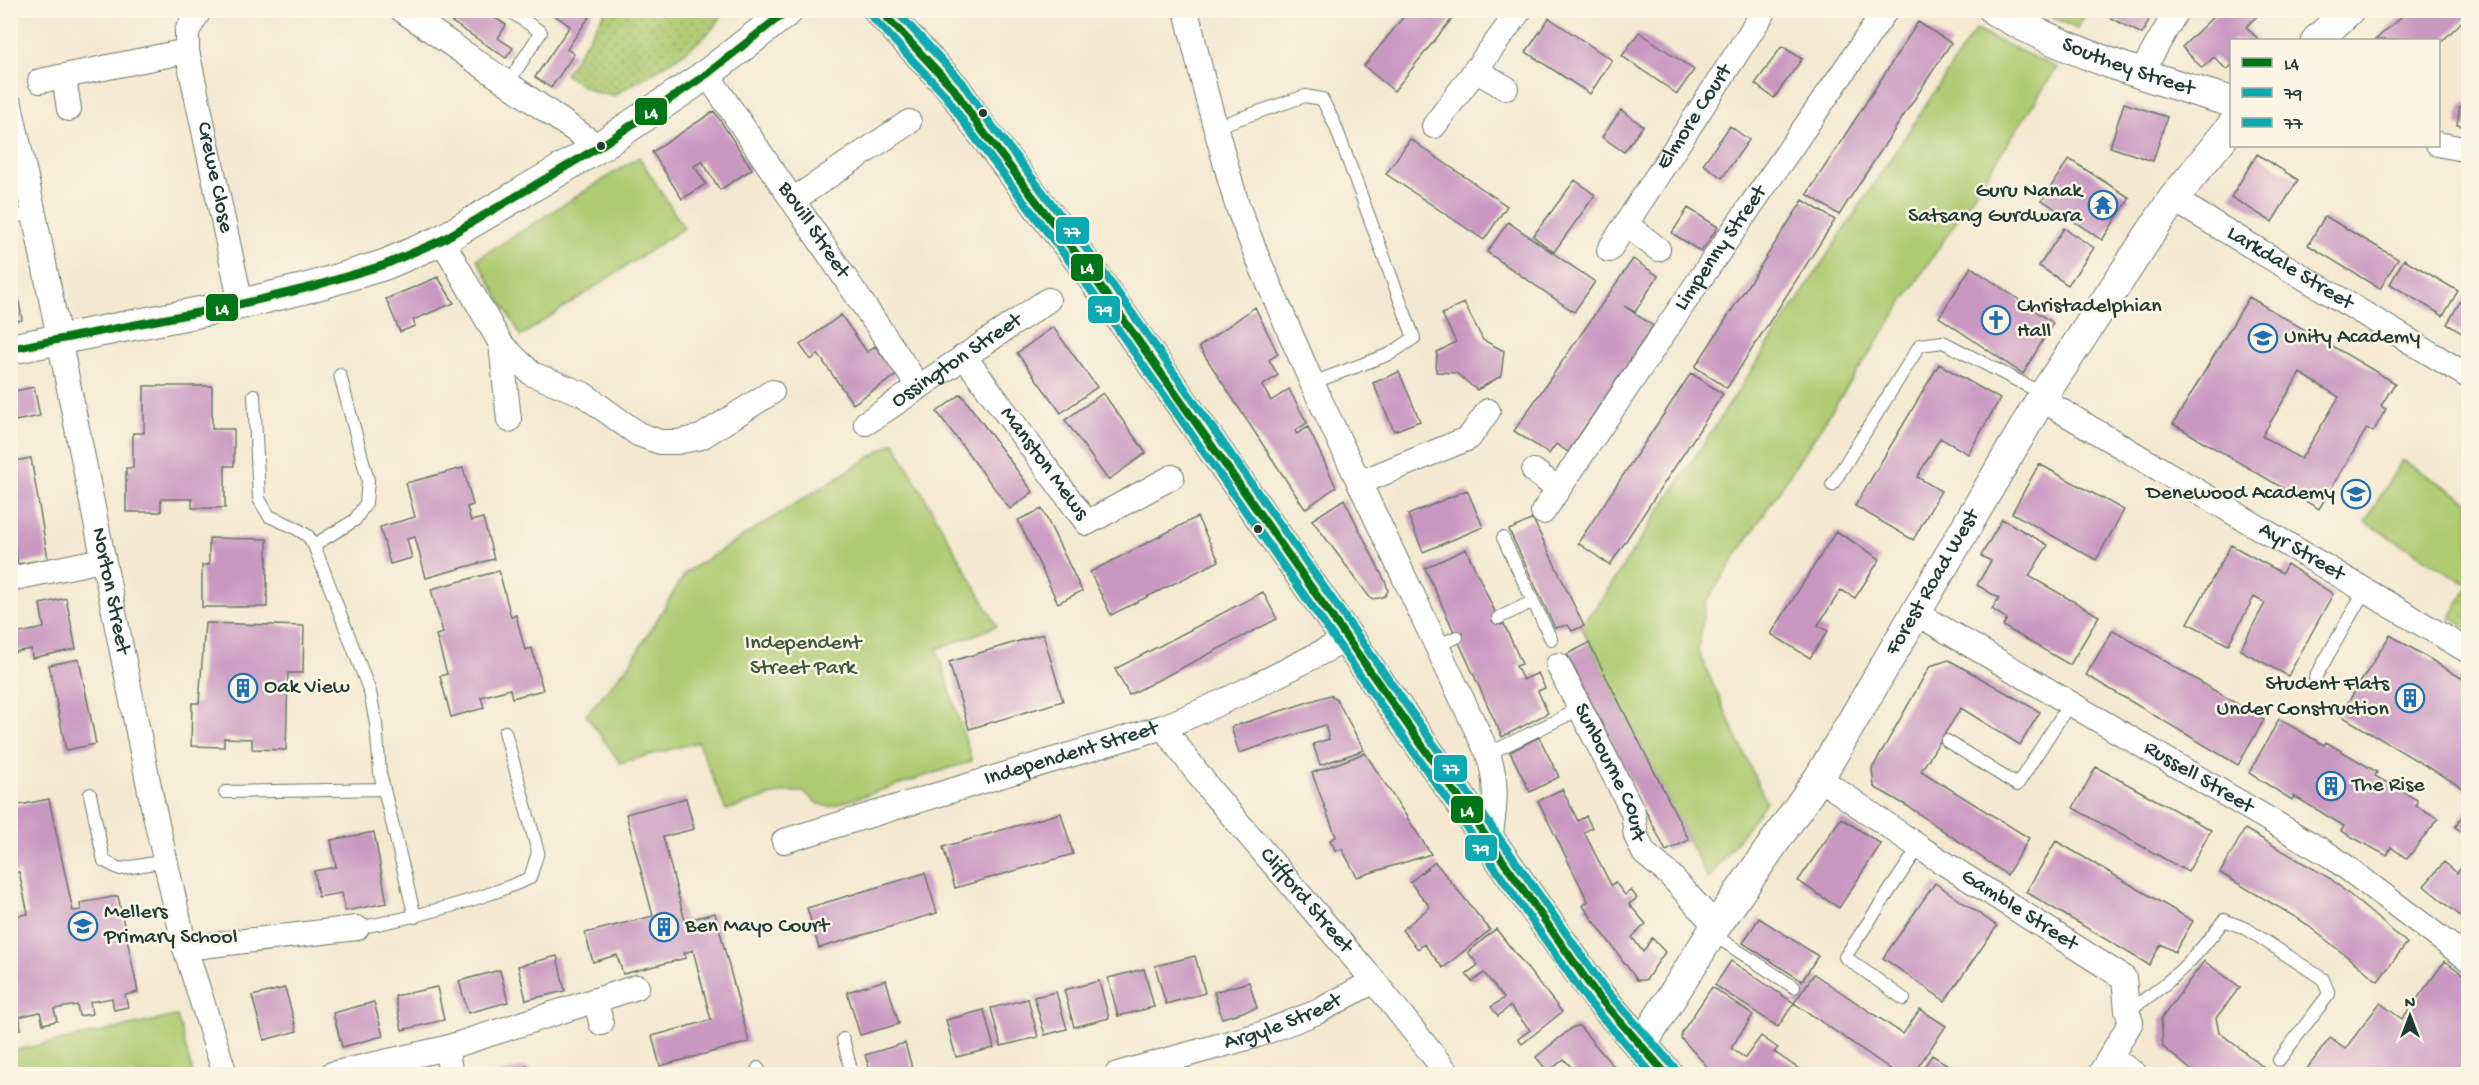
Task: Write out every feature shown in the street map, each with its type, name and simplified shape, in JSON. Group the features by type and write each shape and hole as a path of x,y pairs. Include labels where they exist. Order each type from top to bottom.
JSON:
{"main road":[{"path":"879,10 954,89 978,125 1088,269 1597,995 1666,1074"}],"street":[{"name":"Crewe Close","path":"200,10 187,31 187,51 241,304"},
{"path":"402,10 599,147"},
{"path":"10,349 241,304 311,287 384,265 442,240 599,147 707,74 789,10"},
{"path":"1186,10 1237,205 1312,383 1359,483 1447,641 1494,773 1496,796 1490,842"},
{"path":"1434,126 1520,10"},
{"name":"Elmore Court","path":"1609,250 1765,10"},
{"name":"Limpenny Street","path":"1544,513 1698,282 1886,10"},
{"name":"Southey Street","path":"1994,10 2030,29 2140,75 2230,101"},
{"path":"2140,75 2177,10"},
{"path":"2319,39 2349,10"},
{"path":"40,81 187,51"},
{"path":"1475,69 1506,88"},
{"name":"Bovill Street","path":"707,74 919,387"},
{"path":"64,76 69,109"},
{"name":"Norton Street","path":"10,105 165,861 185,948 225,1074"},
{"path":"793,200 909,122"},
{"name":"Forest Road West","path":"1641,1046 1714,930 1819,778 2043,397 2173,199 2230,128"},
{"path":"2440,144 2469,150"},
{"name":"Larkdale Street","path":"2173,199 2469,376"},
{"path":"1626,225 1658,249"},
{"path":"442,240 501,344 532,374 583,394 638,434 660,442 676,442 701,437 772,392"},
{"name":"Ossington Street","path":"866,423 1048,300"},
{"path":"501,344 509,420"},
{"name":"Manston Mews","path":"964,356 1087,523 1172,477"},
{"name":"Ayr Street","path":"2043,397 2469,651"},
{"path":"1359,483 1469,438 1488,411"},
{"path":"1534,471 1558,489"},
{"path":"10,579 102,560"},
{"name":"Russell Street","path":"1916,614 2331,856 2468,957"},
{"name":"Independent Street","path":"784,841 1163,727 1224,702 1347,639"},
{"name":"Sunbourne Court","path":"1558,665 1634,812 1636,836 1644,853 1669,874 1714,930"},
{"name":"Clifford Street","path":"1163,727 1211,791 1374,981 1448,1074"},
{"name":"Gamble Street","path":"1819,778 1919,847 2124,978 2127,1011 2131,1022 2106,1066 2134,1074"},
{"path":"185,948 357,928"},
{"name":"Argyle Street","path":"1118,1074 1258,1035 1317,1012 1374,981"},
{"path":"332,1074 599,1012 638,987"},
{"path":"446,1048 452,1074"}],"lane":[{"path":"508,10 541,32 508,83"},
{"path":"1215,127 1305,96 1322,99 1339,137 1414,338 1390,354 1312,383"},
{"path":"10,218 34,214"},
{"path":"1832,485 1920,345 1943,342 2043,397"},
{"path":"314,545 354,520 366,503 368,480 340,375"},
{"path":"254,395 259,499 269,516 308,536 314,545 370,692 376,724 380,773 416,917"},
{"path":"1503,538 1551,639"},
{"path":"2315,678 2365,590"},
{"path":"1498,618 1532,602"},
{"path":"1947,741 2017,785 2070,703"},
{"path":"1488,754 1580,709"},
{"path":"357,928 416,917 510,887 530,878 538,852 505,732"},
{"path":"225,792 342,792 384,789"},
{"path":"90,794 104,861 120,869 165,861"},
{"path":"1904,999 1845,957 1919,847"},
{"path":"2127,1011 2149,997 2196,956 2223,920 2247,929 2323,979 2329,994 2279,1060"},
{"path":"1714,930 1794,987"},
{"path":"843,1039 852,1074"}],"green space":[{"path":"606,11 724,11 717,24 691,48 613,96 588,89 565,74"},
{"path":"2040,11 2087,11 2077,29"},
{"path":"1975,30 2057,68 1706,602 1698,651 1766,802 1708,879 1580,625 1597,606"},
{"path":"639,157 684,228 521,336 477,259"},
{"name":"Independent Street Park","path":"894,442 997,626 937,649 972,761 829,807 817,803 804,792 784,792 726,810 698,742 620,763 586,715 631,662 686,572"},
{"path":"2402,460 2468,501 2468,577 2465,583 2365,522"},
{"path":"2468,586 2468,628 2450,617"},
{"path":"177,1016 193,1074 11,1074 11,1051"}],"building":[{"path":"434,10 491,10 489,14 506,25 498,38 513,48 506,58"},
{"path":"547,10 594,10 567,49 574,54 551,88 535,77 570,26"},
{"path":"1409,10 1459,10 1394,91 1364,66"},
{"path":"2105,10 2154,10 2142,34 2103,14"},
{"path":"2220,10 2263,10 2246,27 2258,39 2230,39 2230,67 2227,70 2214,57 2202,68 2182,47"},
{"path":"2409,10 2468,10 2468,16 2440,43 2440,39 2376,39"},
{"path":"1549,18 1612,60 1590,94 1526,52"},
{"path":"1918,22 1951,43 1839,215 1807,194"},
{"path":"1639,32 1694,70 1677,94 1622,56"},
{"path":"1782,46 1802,59 1774,98 1755,84"},
{"path":"2468,100 2468,127 2457,125 2460,107"},
{"path":"2124,103 2167,117 2153,161 2110,147"},
{"path":"1621,110 1643,126 1624,152 1602,137"},
{"path":"714,111 752,169 720,190 702,161 694,166 706,184 682,199 652,152"},
{"path":"1730,126 1749,140 1722,178 1703,164"},
{"path":"1410,139 1507,206 1484,240 1386,174"},
{"path":"2257,154 2298,180 2272,222 2231,197"},
{"path":"2069,159 2130,198 2102,240 2042,200"},
{"path":"1575,180 1595,195 1554,252 1533,236"},
{"path":"1803,200 1835,220 1727,388 1695,367"},
{"path":"1688,208 1718,227 1701,252 1672,233"},
{"path":"2325,216 2398,259 2380,289 2308,245"},
{"path":"1508,222 1595,282 1574,312 1487,252"},
{"path":"2064,228 2094,248 2068,285 2039,266"},
{"path":"1633,259 1658,276 1635,312 1624,306 1653,326 1568,452 1556,444 1549,454 1514,431"},
{"path":"2404,259 2458,291 2443,316 2390,284"},
{"name":"Christadelphian Hall","path":"1971,267 2053,323 2023,374 1939,317"},
{"path":"15,276 22,320 10,322 10,277"},
{"path":"438,277 454,303 413,320 415,326 400,332 386,299"},
{"path":"2466,292 2468,293 2468,337 2447,324"},
{"path":"2249,297 2395,383 2381,406 2386,409 2373,432 2367,428 2319,509 2173,424","holes":["2300,373 2339,397 2301,459 2262,436"]},
{"path":"1464,303 1483,340 1504,351 1501,376 1477,390 1456,373 1436,372 1437,352 1456,342 1442,314"},
{"path":"1255,307 1278,354 1269,360 1278,375 1262,386 1271,401 1289,389 1307,423 1295,431 1297,434 1308,427 1336,487 1305,509 1199,347"},
{"path":"841,315 867,352 875,346 897,375 853,404 818,354 811,360 800,345"},
{"path":"1053,327 1097,387 1061,413 1017,353"},
{"path":"1939,364 2000,399 1968,454 1940,438 1917,477 1941,491 1913,540 1855,506"},
{"path":"1399,372 1420,421 1394,431 1373,383"},
{"path":"1691,373 1723,394 1610,565 1578,543"},
{"path":"144,386 212,386 212,429 234,429 234,466 225,466 225,508 192,508 192,499 161,499 161,512 126,512 126,468 133,468 133,433 144,433"},
{"path":"34,387 40,416 10,422 10,392"},
{"path":"1103,393 1146,453 1108,480 1065,420"},
{"path":"961,394 1033,492 1010,509 937,412"},
{"path":"31,458 48,559 18,564 10,522 10,462"},
{"path":"2039,464 2124,510 2096,560 2012,513"},
{"path":"463,468 473,505 467,507 471,521 483,518 494,559 426,578 415,537 407,539 412,558 390,564 380,527 415,517 406,483"},
{"path":"1467,490 1483,527 1423,552 1408,515"},
{"path":"1344,499 1386,583 1388,591 1385,596 1371,599 1312,520"},
{"path":"1042,509 1082,591 1058,603 1018,520"},
{"path":"1197,517 1219,561 1111,615 1090,572"},
{"path":"1533,519 1584,626 1572,631 1568,625 1555,628 1509,530"},
{"path":"2002,519 2048,545 2029,576 2099,616 2070,665 2003,626 2007,619 1992,609 1999,598 1977,585 1991,561 1981,556"},
{"path":"1836,531 1880,559 1855,598 1841,590 1818,625 1828,631 1810,658 1771,634"},
{"path":"209,538 267,539 267,607 202,607 202,565 209,565"},
{"path":"2231,545 2282,573 2287,564 2333,594 2288,676 2240,650 2265,603 2254,597 2228,645 2188,623"},
{"path":"1466,549 1501,625 1504,624 1522,664 1516,666 1523,680 1538,673 1545,688 1538,691 1548,713 1502,737 1425,568"},
{"path":"499,571 511,617 516,615 525,650 532,648 543,690 512,698 510,689 481,697 484,708 451,717 440,676 447,674 436,635 443,633 431,589"},
{"path":"1263,592 1277,619 1129,695 1115,669"},
{"path":"66,598 76,649 32,658 31,649 10,653 10,635 44,628 40,604"},
{"name":"Oak View","path":"205,623 304,626 303,673 288,673 286,750 252,749 252,739 224,738 224,747 191,746 192,703 199,703"},
{"path":"2113,630 2264,720 2238,765 2086,675"},
{"path":"1043,634 1063,701 969,729 949,662"},
{"name":"Student Flats Under Construction","path":"2390,635 2468,682 2468,791 2340,715"},
{"path":"1589,643 1689,840 1666,851 1567,654"},
{"path":"79,659 96,744 66,750 49,665"},
{"path":"1949,660 2040,712 2020,745 1961,708 1921,771 2029,838 2007,875 1909,807 1874,787 1872,769 1930,666"},
{"path":"1330,695 1336,698 1364,750 1320,765 1313,744 1329,739 1325,725 1239,753 1231,727"},
{"name":"The Rise","path":"2279,719 2324,745 2326,742 2377,772 2375,776 2417,800 2416,806 2439,818 2407,859 2391,847 2387,856 2341,831 2344,826 2294,796 2292,800 2249,773"},
{"path":"1539,737 1559,777 1530,792 1510,752"},
{"path":"1365,753 1431,854 1357,877 1342,849 1336,851 1330,840 1336,837 1312,773"},
{"path":"2096,767 2211,830 2188,872 2073,808"},
{"path":"1562,789 1578,821 1586,816 1592,828 1584,832 1611,885 1615,882 1625,895 1631,890 1637,898 1629,904 1646,924 1632,937 1643,952 1652,938 1665,952 1646,980 1637,980 1583,906 1588,901 1538,801"},
{"name":"Ben Mayo Court","path":"686,798 694,829 663,837 685,921 715,913 749,1042 660,1066 652,1036 711,1020 693,950 684,953 686,958 623,974 617,955 593,962 585,933 653,916 626,814"},
{"path":"49,799 73,911 81,910 80,903 118,896 138,992 125,995 128,1007 114,1010 112,998 90,1002 92,1014 79,1016 77,1005 54,1009 57,1021 43,1024 40,1012 19,1017 21,1029 10,1031 10,923 16,916 28,914 19,872 10,874 10,807"},
{"path":"2468,808 2468,836 2455,827"},
{"path":"1061,813 1073,854 955,888 943,847"},
{"path":"1841,818 1881,844 1839,908 1798,881"},
{"path":"2245,829 2331,879 2407,943 2378,981 2302,921 2220,873"},
{"path":"374,832 387,903 345,911 342,893 318,897 314,871 336,867 331,840"},
{"path":"2056,841 2193,921 2175,952 2161,944 2149,965 2026,892"},
{"path":"2468,859 2468,914 2464,919 2424,886 2444,862 2457,873"},
{"path":"1435,862 1490,930 1443,968 1424,944 1418,949 1402,930 1430,907 1410,882"},
{"path":"925,873 937,913 819,948 807,908"},
{"path":"1935,883 1997,926 1945,1001 1883,958"},
{"path":"1759,918 1818,956 1802,981 1743,943"},
{"path":"1496,929 1562,1012 1522,1044 1518,1039 1530,1030 1510,1006 1498,1016 1491,1007 1504,998 1484,973 1472,982 1466,974 1478,965 1468,952"},
{"path":"557,956 565,991 526,1000 518,966"},
{"path":"1195,956 1205,993 1166,1004 1155,966"},
{"path":"1731,961 1794,1003 1778,1027 1715,985"},
{"path":"2204,961 2240,987 2216,1018 2219,1032 2272,1074 2196,1074 2163,1047 2161,1019"},
{"path":"2445,961 2468,978 2468,1074 2303,1074 2330,1038 2345,1049 2380,1003 2402,1019"},
{"path":"1144,969 1154,1007 1118,1016 1108,978"},
{"path":"500,970 508,1002 468,1013 459,981"},
{"path":"1814,974 1903,1034 1920,1009 1946,1026 1913,1074 1898,1074 1794,1003"},
{"path":"886,980 899,1024 860,1035 847,992"},
{"path":"1099,981 1109,1018 1074,1027 1064,990"},
{"path":"1249,982 1257,1008 1222,1018 1214,992"},
{"path":"437,987 444,1020 402,1030 395,996"},
{"path":"1712,987 1753,1015 1731,1048 1745,1058 1761,1036 1778,1048 1774,1052 1802,1071 1800,1074 1714,1074 1681,1038 1682,1032"},
{"path":"285,988 297,1031 264,1040 252,996"},
{"path":"1056,992 1067,1029 1045,1035 1034,997"},
{"path":"1028,999 1038,1037 1001,1046 991,1008"},
{"path":"374,1002 383,1036 342,1047 333,1013"},
{"path":"984,1010 994,1048 956,1057 946,1020"},
{"path":"1579,1026 1620,1074 1577,1074 1564,1059 1548,1072 1536,1057 1573,1027"},
{"path":"905,1043 912,1068 890,1074 871,1074 865,1055"},
{"path":"1932,1055 1962,1074 1919,1074"},
{"path":"528,1066 530,1074 497,1074"}],"transit line":[{"name":"L4","path":"10,349 241,304 311,287 384,265 442,240 599,147 707,74 788,10"},
{"name":"L4","path":"880,10 954,89 978,125 1088,269 1597,995 1666,1074"},
{"name":"77","path":"895,10 962,82 987,119 1097,263 1605,989 1674,1067"},
{"name":"79","path":"872,17 946,96 1080,275 1588,1001 1652,1074"}],"place":[{"name":"Guru Nanak Satsang Gurdwara","path":"2103,205"},
{"name":"Christadelphian Hall","path":"1996,320"},
{"name":"Unity Academy","path":"2263,338"},
{"name":"Denewood Academy","path":"2356,494"},
{"name":"Oak View","path":"243,688"},
{"name":"Student Flats Under Construction","path":"2410,698"},
{"name":"The Rise","path":"2331,786"},
{"name":"Mellers Primary School","path":"83,926"},
{"name":"Ben Mayo Court","path":"664,927"}]}
